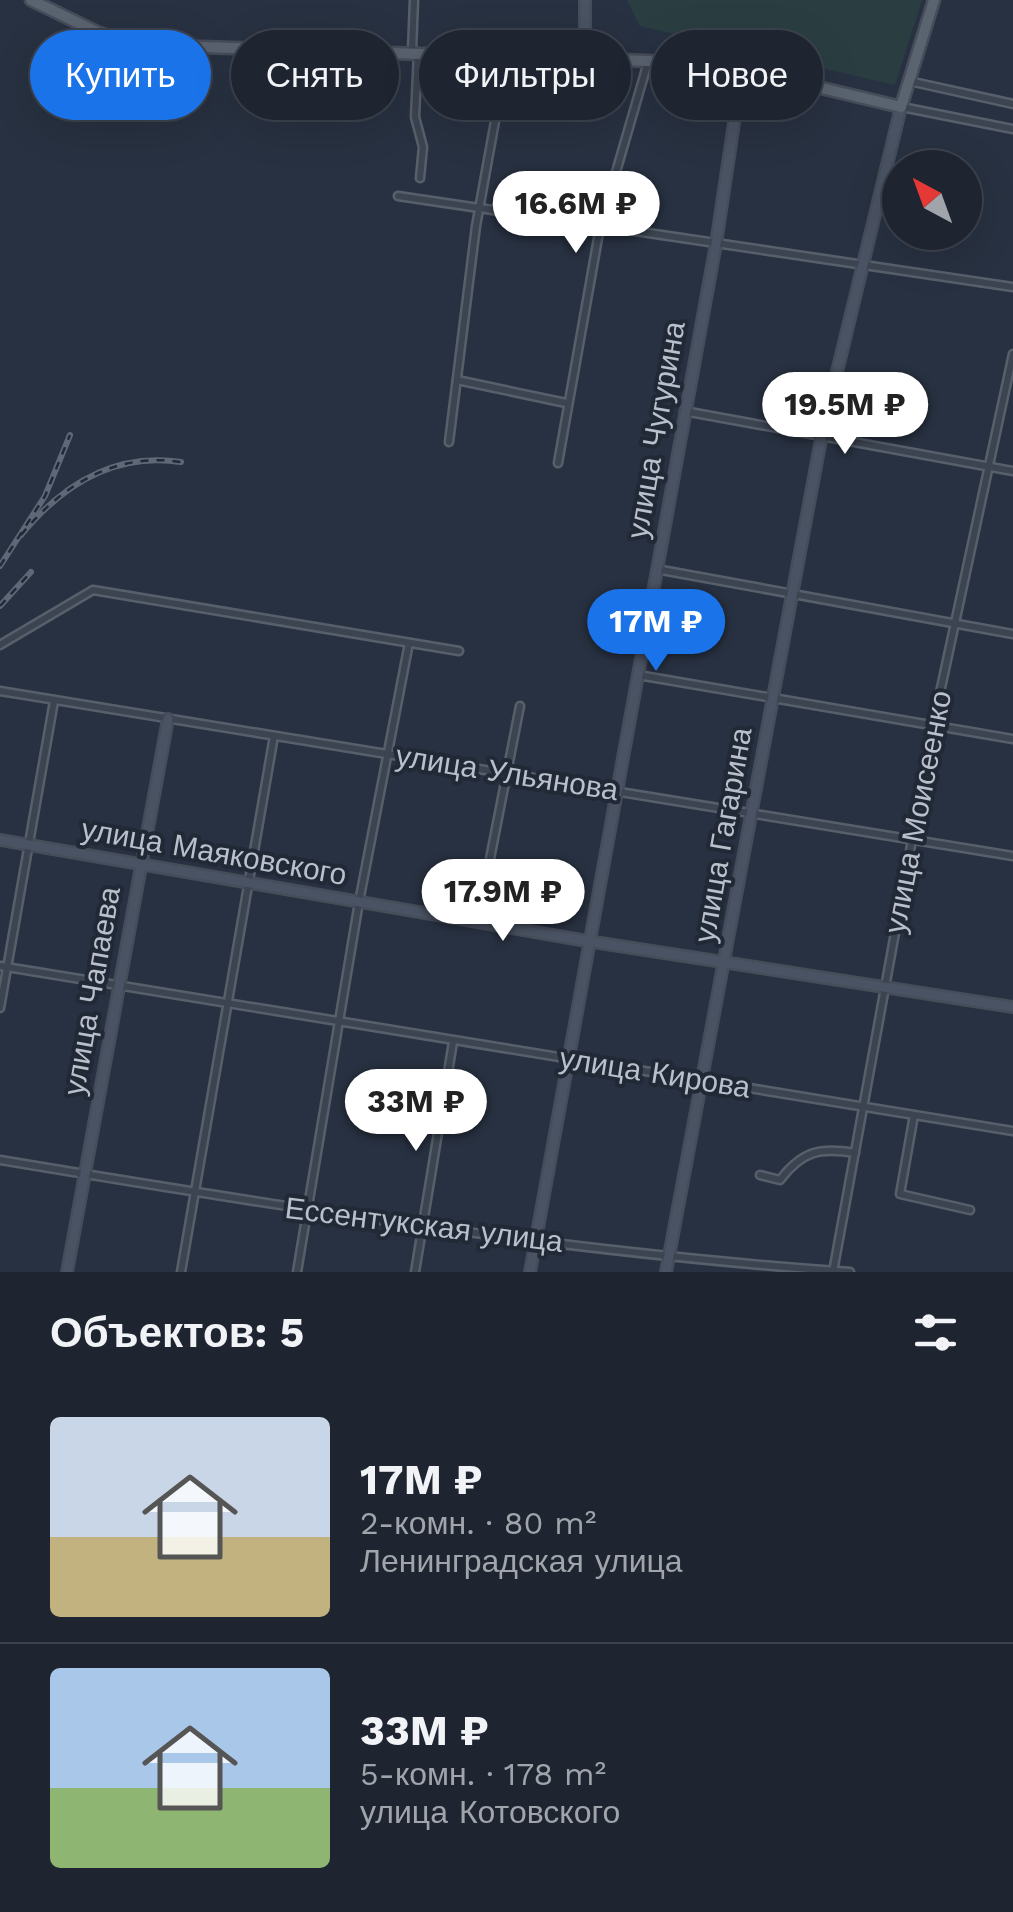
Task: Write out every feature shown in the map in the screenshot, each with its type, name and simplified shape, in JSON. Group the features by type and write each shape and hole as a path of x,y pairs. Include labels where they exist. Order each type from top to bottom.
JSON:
{"main road":[{"path":"31,0 98,32 138,45 419,52"},
{"name":"улица Гагарина","path":"901,107 934,0"},
{"path":"631,60 651,61"},
{"path":"823,88 901,107"}],"street":[{"path":"414,0 415,117 423,147 420,178"},
{"path":"585,0 585,30"},
{"path":"558,463 600,227 648,61"},
{"path":"909,81 1013,104"},
{"path":"901,107 1013,129"},
{"name":"улица Гагарина","path":"666,1272 822,434 901,107"},
{"path":"450,442 496,120"},
{"name":"улица Чугурина","path":"530,1272 614,790 716,244 734,120"},
{"path":"398,196 1013,287"},
{"name":"улица Моисеенко","path":"833,1271 933,724 1013,354"},
{"path":"458,380 566,403"},
{"path":"683,411 1013,470"},
{"path":"656,569 1013,634"},
{"path":"0,644 93,590 458,651"},
{"path":"297,1272 359,902 408,644"},
{"path":"636,675 1013,739"},
{"name":"улица Ульянова","path":"0,691 1013,856"},
{"path":"0,1008 4,966 54,701"},
{"path":"478,920 520,706"},
{"name":"улица Чапаева","path":"66,1272 168,719"},
{"path":"181,1272 274,736"},
{"name":"улица Маяковского","path":"0,840 587,941 1013,1007"},
{"name":"улица Кирова","path":"4,966 1013,1131"},
{"path":"415,1272 453,1042"},
{"path":"914,1115 900,1194 970,1210"},
{"path":"760,1176 780,1180 790,1166 814,1150 855,1153"},
{"name":"Ессентукская улица","path":"0,1160 308,1212 535,1242 850,1272"},
{"path":"734,1272 738,1261"}],"green space":[{"path":"627,0 922,0 895,85 823,68 823,30 657,30 640,26"}],"railway":[{"path":"0,566 45,496 70,435"},
{"path":"21,535 54,501 92,476 134,462 181,462"},
{"path":"0,606 31,572"}]}
